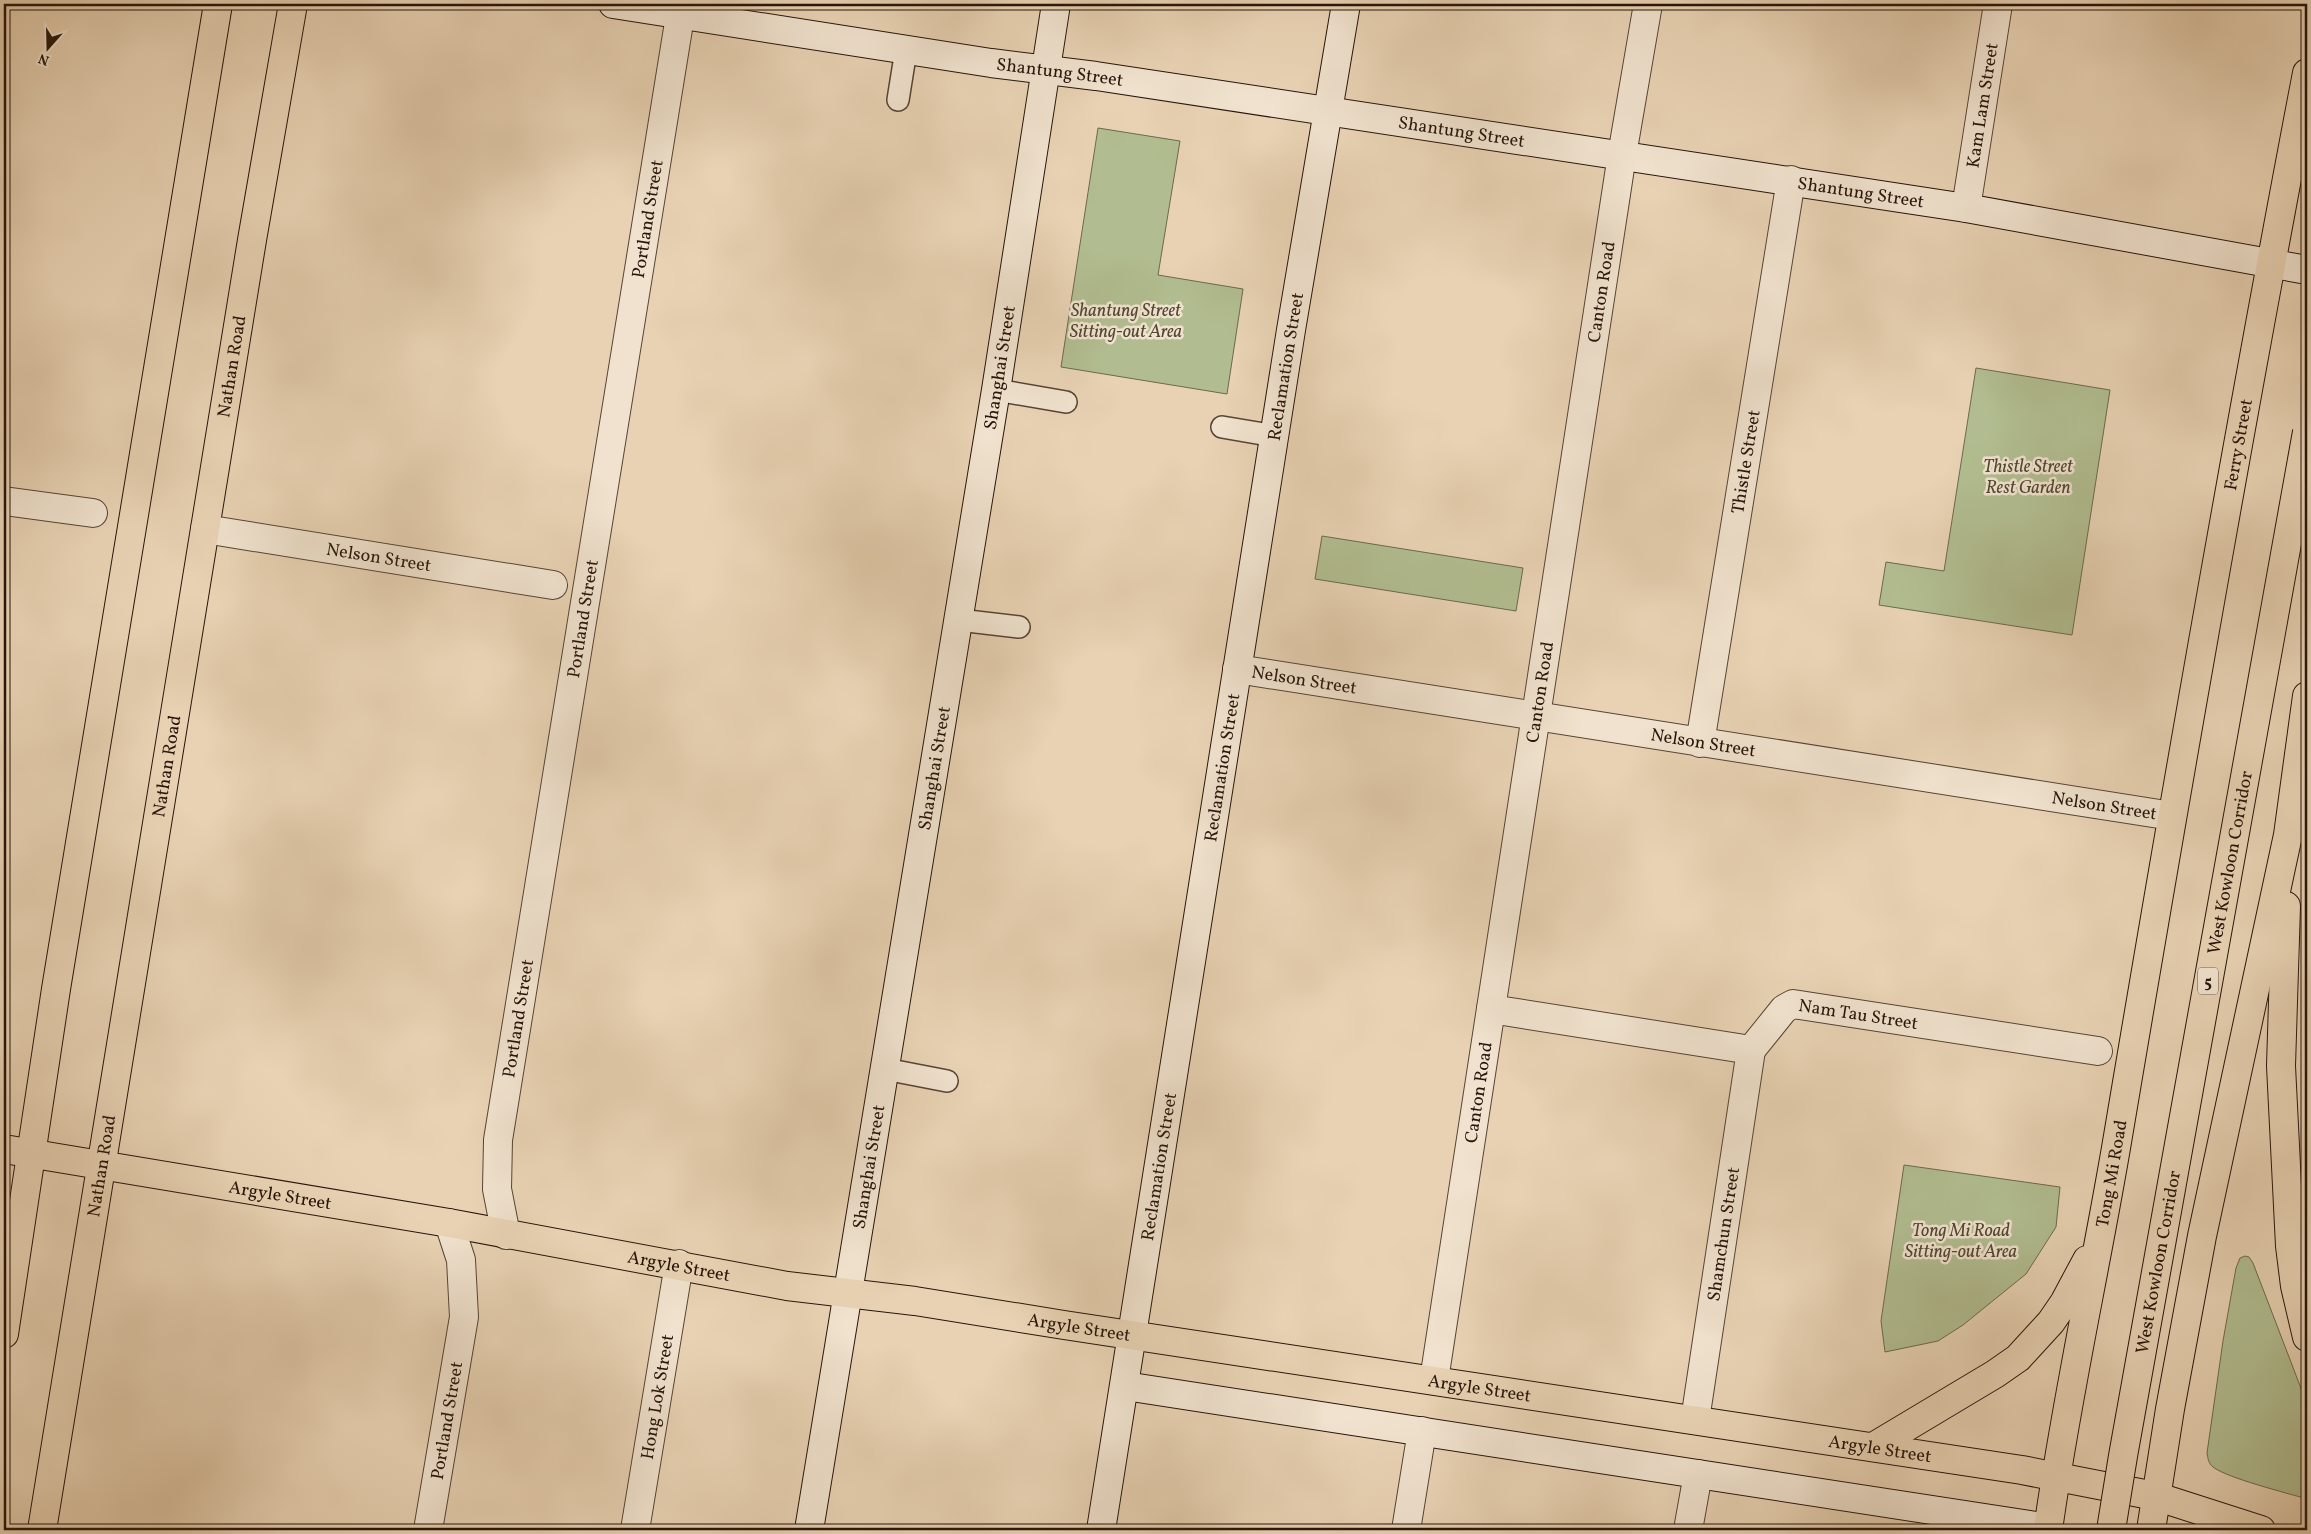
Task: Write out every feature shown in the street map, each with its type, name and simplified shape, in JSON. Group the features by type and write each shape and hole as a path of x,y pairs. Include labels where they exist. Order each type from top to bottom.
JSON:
{"main road":[{"path":"4,1334 218,4"},
{"name":"Nathan Road","path":"42,1530 100,1165 206,529 250,248 293,4"},
{"name":"Ferry Street","path":"2172,816 2307,73"},
{"name":"West Kowloon Corridor","path":"2111,1530 2307,432"},
{"path":"2151,1530 2155,1496 2202,1236 2288,835 2307,696"},
{"name":"Tong Mi Road","path":"2052,1530 2055,1476 2103,1227 2172,816"},
{"path":"2288,835 2281,1066 2290,1246 2295,1286 2307,1337"},
{"name":"Argyle Street","path":"4,1149 449,1223 506,1235 679,1264 787,1286 915,1301 2055,1476 2155,1496 2261,1530"},
{"path":"1872,1447 1995,1374 2018,1358 2051,1322 2064,1303 2076,1283 2103,1227"}],"street":[{"name":"Shantung Street","path":"613,4 681,9 906,50 1328,110 1791,180 1966,208 2307,270"},
{"name":"Shanghai Street","path":"808,1530 959,620 1056,4"},
{"name":"Reclamation Street","path":"1101,1530 1237,670 1346,4"},
{"name":"Canton Road","path":"1434,1380 1622,155 1648,4"},
{"name":"Kam Lam Street","path":"1966,208 1998,4"},
{"name":"Portland Street","path":"506,1235 497,1189 498,1140 681,9"},
{"name":"Thistle Street","path":"1700,743 1791,180"},
{"path":"4,501 92,513"},
{"name":"Nelson Street","path":"206,529 553,585"},
{"name":"Nelson Street","path":"1237,670 2172,816"},
{"name":"Nam Tau Street","path":"1751,1050 1784,1009 1793,1004 2098,1051"},
{"path":"1491,1009 1751,1050"},
{"name":"Shamchun Street","path":"1695,1420 1751,1050"},
{"name":"Portland Street","path":"428,1530 464,1317 462,1260 449,1223"},
{"name":"Hong Lok Street","path":"635,1530 679,1264"},
{"path":"1125,1386 2052,1530"},
{"path":"1406,1530 1422,1431"},
{"path":"1688,1530 1698,1474"}],"lane":[{"path":"898,100 906,50"},
{"path":"996,390 1066,402"},
{"path":"1222,427 1275,436"},
{"path":"959,620 1020,627"},
{"path":"884,1069 947,1081"}],"green space":[{"name":"Shantung Street Sitting-out Area","path":"1098,128 1180,141 1158,275 1243,289 1227,394 1061,367"},
{"name":"Thistle Street Rest Garden","path":"1976,368 2110,390 2072,635 1879,605 1886,562 1944,571"},
{"path":"1322,536 1523,568 1516,611 1315,579"},
{"name":"Tong Mi Road Sitting-out Area","path":"1904,1165 2060,1187 2056,1227 2026,1274 1963,1325 1938,1341 1885,1352 1881,1321"},
{"path":"2249,1257 2253,1263 2307,1404 2307,1499 2231,1476 2213,1467 2208,1459 2207,1453 2223,1341 2236,1268 2240,1258"}]}
